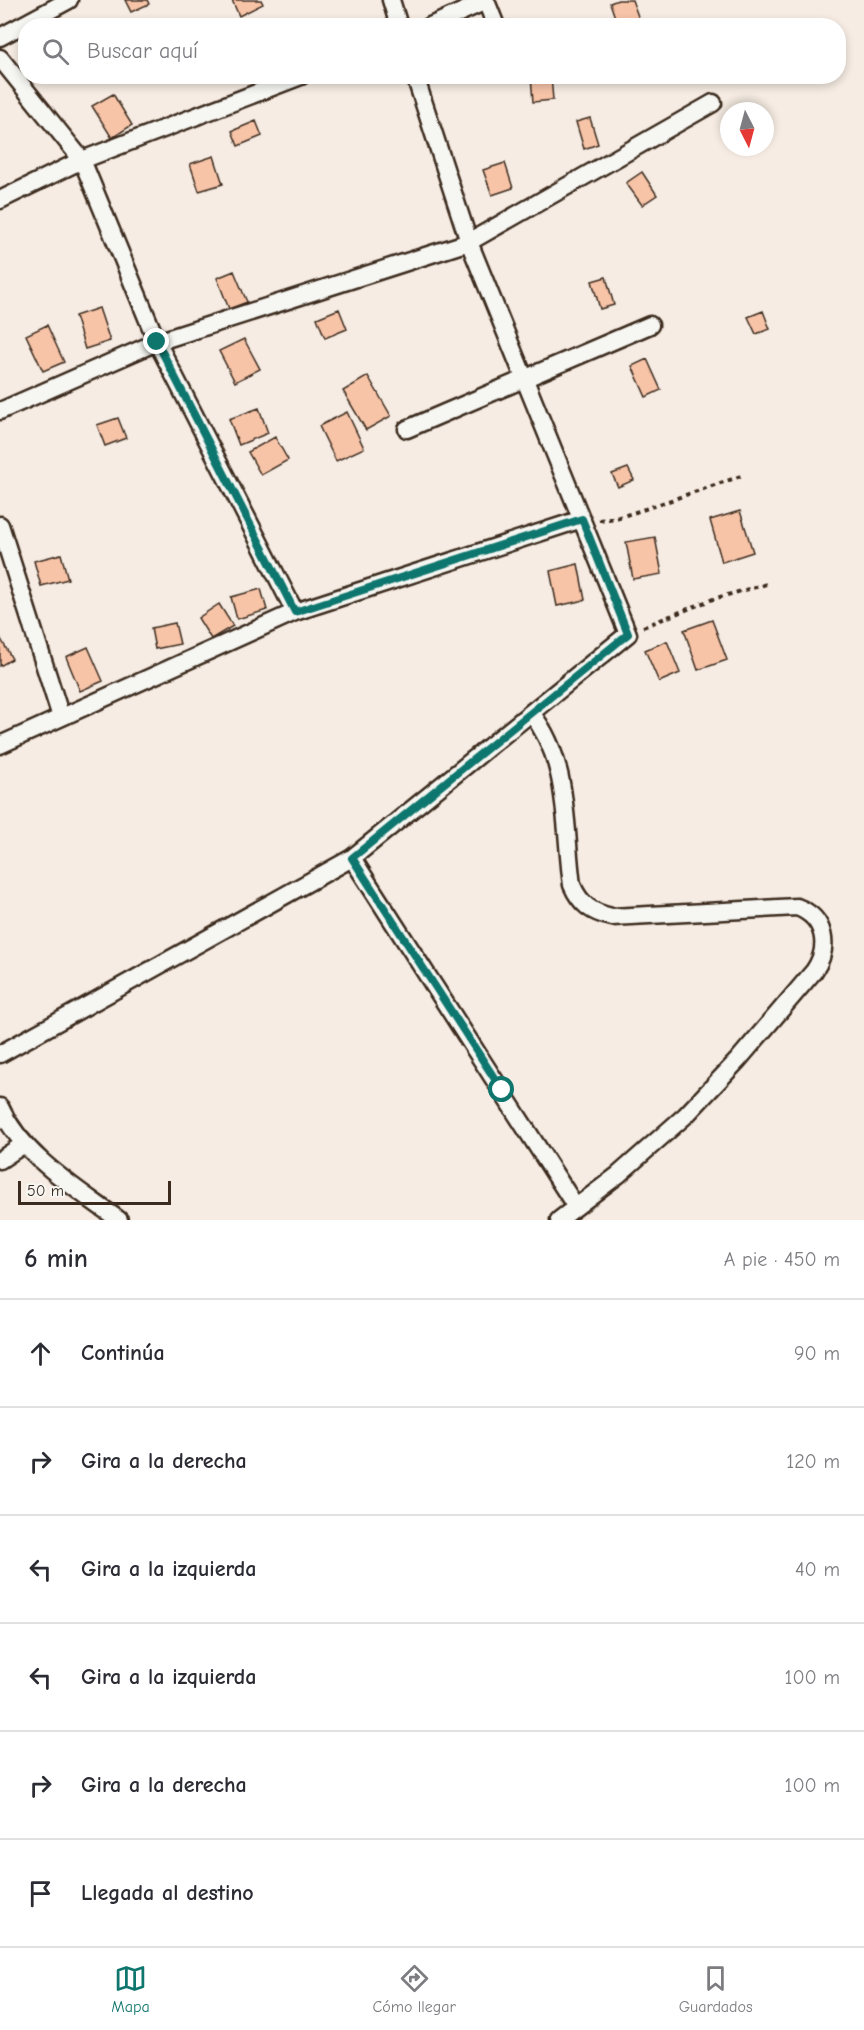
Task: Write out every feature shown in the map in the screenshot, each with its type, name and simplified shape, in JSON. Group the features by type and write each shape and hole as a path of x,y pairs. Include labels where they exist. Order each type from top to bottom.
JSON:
{"street":[{"path":"35,18 69,0"},
{"path":"391,0 397,18"},
{"path":"448,18 486,1 493,18"},
{"path":"0,37 18,27"},
{"path":"0,58 18,80"},
{"path":"21,84 82,160 157,342 295,612"},
{"path":"0,200 82,160 280,84"},
{"path":"0,1054 352,858 628,634 469,242 418,84"},
{"path":"0,411 157,342 469,242 712,103"},
{"path":"407,429 650,325"},
{"path":"0,745 295,612 582,519"},
{"path":"0,525 62,717"},
{"path":"531,713 548,736 557,764 565,804 572,885 576,895 591,910 612,917 789,906 811,914 821,927 824,936 823,955 819,963 738,1060 658,1141 559,1220"},
{"path":"352,858 576,1207"},
{"path":"0,1107 12,1129 38,1158 118,1220"},
{"path":"0,1160 24,1144"}],"path":[{"path":"582,519 616,518 741,476"},
{"path":"628,634 698,604 770,583"}],"building":[{"path":"125,0 147,0 149,4 131,12"},
{"path":"232,0 261,0 263,4 239,16"},
{"path":"618,0 632,0 639,18 615,18 610,3"},
{"path":"532,84 552,84 553,100 533,102"},
{"path":"113,94 132,125 112,138 92,106"},
{"path":"590,118 598,144 584,149 576,122"},
{"path":"256,121 262,136 238,146 232,131"},
{"path":"214,156 223,184 199,191 190,164"},
{"path":"505,163 513,188 492,195 483,170"},
{"path":"642,172 657,195 642,205 626,183"},
{"path":"234,271 247,302 229,309 217,278"},
{"path":"606,277 614,305 600,309 592,281"},
{"path":"99,308 110,341 85,349 75,316"},
{"path":"339,309 347,329 325,338 317,318"},
{"path":"763,311 770,329 756,334 748,317"},
{"path":"47,325 64,362 43,371 26,335"},
{"path":"244,339 260,369 235,382 219,351"},
{"path":"647,359 661,390 646,397 632,366"},
{"path":"368,376 391,416 366,430 343,391"},
{"path":"259,408 268,433 239,445 229,419"},
{"path":"347,412 364,448 336,461 319,426"},
{"path":"118,418 126,438 105,446 97,425"},
{"path":"275,437 288,460 261,475 248,452"},
{"path":"628,468 634,480 618,487 612,474"},
{"path":"740,511 753,552 722,562 710,520"},
{"path":"655,537 662,574 633,579 626,542"},
{"path":"61,554 68,579 41,586 34,561"},
{"path":"578,564 585,600 557,606 550,571"},
{"path":"261,589 267,610 237,619 231,597"},
{"path":"219,604 233,626 211,639 198,618"},
{"path":"712,620 727,660 698,670 684,630"},
{"path":"175,623 180,644 155,649 151,628"},
{"path":"0,640 12,659 0,666"},
{"path":"667,641 680,673 659,682 645,650"},
{"path":"88,647 103,681 80,691 66,657"}],"route":[{"path":"157,342 295,612 582,519 628,634 352,858 502,1090"}]}
